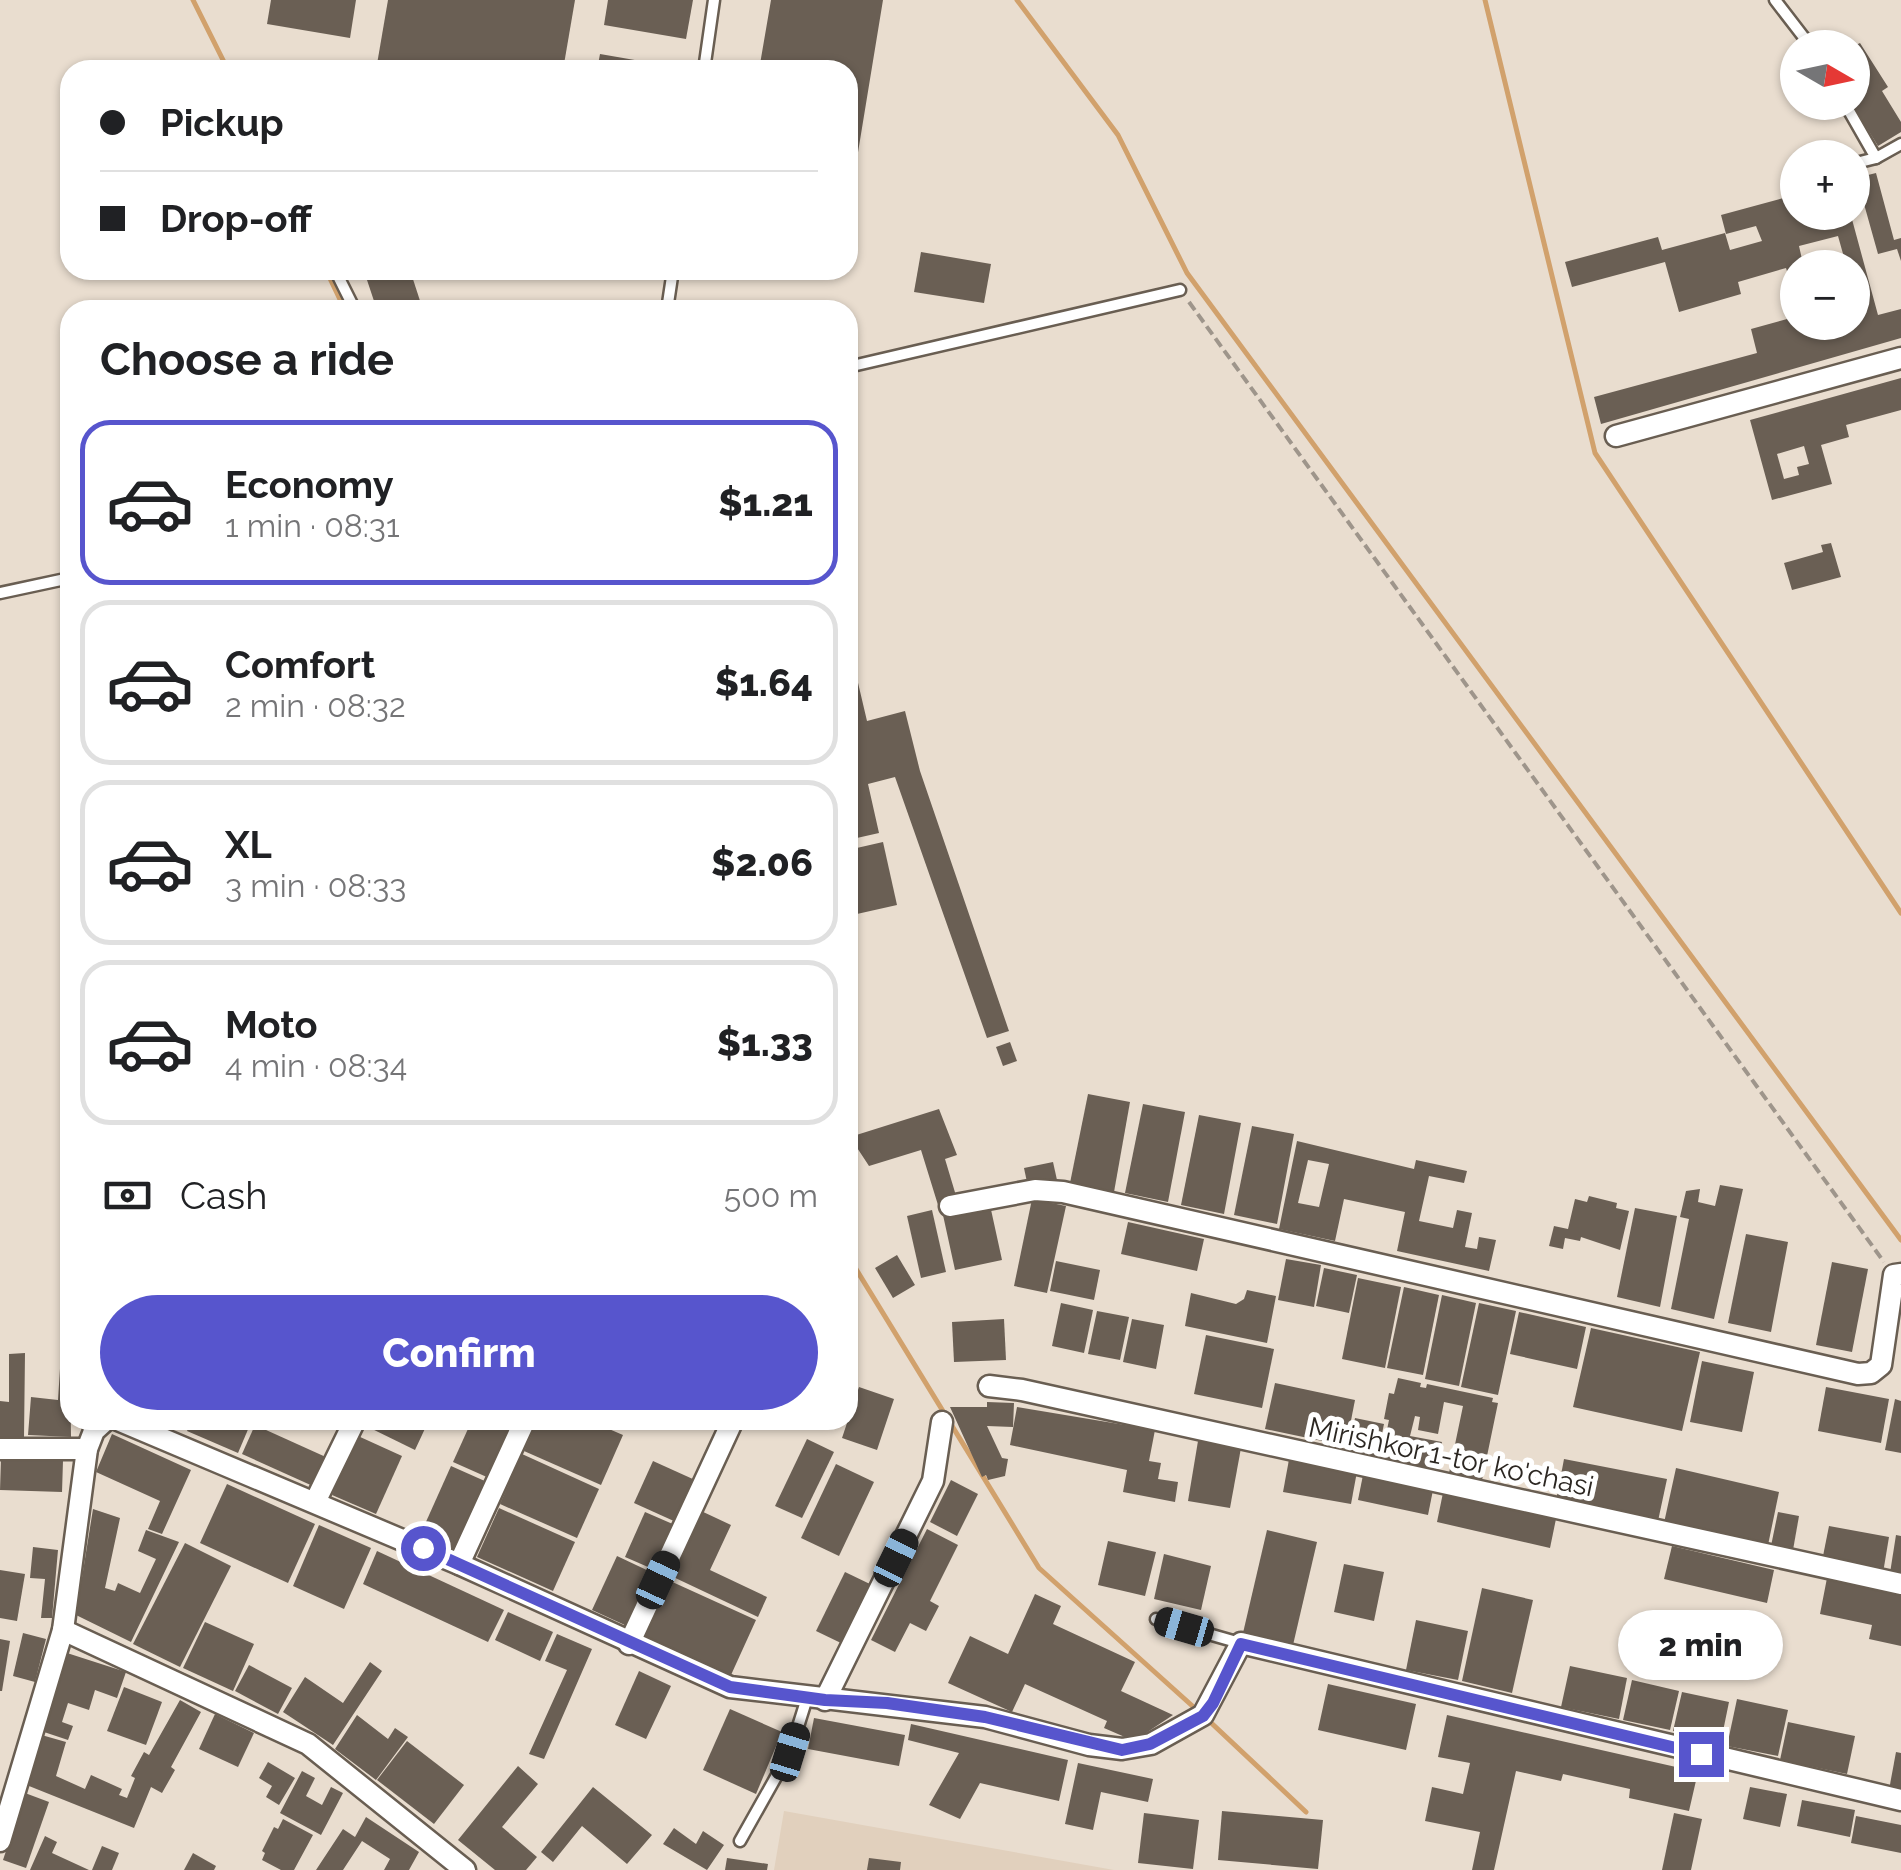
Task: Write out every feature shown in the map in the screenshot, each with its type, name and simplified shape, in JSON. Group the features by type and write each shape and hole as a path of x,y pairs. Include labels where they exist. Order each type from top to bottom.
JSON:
{"street":[{"path":"1616,436 1901,358"},
{"path":"950,1206 1035,1190 1064,1192 1858,1374 1871,1373 1881,1365 1898,1274"},
{"name":"Mirishkor 1-tor ko'chasi","path":"989,1386 1022,1390 1901,1584"},
{"path":"816,1699 933,1481 942,1422"},
{"path":"0,1840 9,1777 62,1630 87,1449 96,1430"},
{"path":"142,1430 460,1564 730,1687 985,1717 1122,1750 1150,1744 1203,1716 1241,1644 1901,1800"},
{"path":"315,1502 350,1430"},
{"path":"460,1564 520,1430"},
{"path":"629,1644 728,1430"},
{"path":"0,1450 87,1449"},
{"path":"62,1630 308,1744 465,1870"}],"lane":[{"path":"705,60 714,0"},
{"path":"1775,0 1798,30"},
{"path":"1854,120 1876,158"},
{"path":"1870,160 1901,144"},
{"path":"858,364 1180,290"},
{"path":"0,594 60,580"},
{"path":"1156,1619 1241,1644"},
{"path":"740,1841 816,1699"}],"path":[{"path":"1180,290 1898,1274"}],"shaded area":[{"path":"784,1811 1114,1870 774,1870"}],"building":[{"path":"271,0 356,0 350,38 267,24"},
{"path":"388,0 575,0 565,60 378,60"},
{"path":"608,0 693,0 686,39 604,25"},
{"path":"771,0 883,0 858,152 858,60 761,60"},
{"path":"600,54 635,60 599,60"},
{"path":"1870,59 1888,87 1882,91 1901,122 1901,132 1878,146 1862,120 1870,120"},
{"path":"1876,173 1894,240 1901,238 1901,261 1897,249 1878,254 1870,225 1870,174"},
{"path":"1780,199 1780,230 1855,230 1860,250 1842,250 1838,236 1799,246 1800,250 1780,250 1780,270 1738,282 1741,294 1679,312 1665,262 1572,287 1565,262 1658,237 1662,250 1725,233 1730,250 1762,241 1756,226 1726,234 1721,215"},
{"path":"921,252 991,264 984,303 914,292"},
{"path":"367,280 413,280 420,300 374,300"},
{"path":"1870,286 1878,315 1901,309 1901,338 1601,424 1594,397 1757,353 1751,329 1780,321 1780,340 1870,340"},
{"path":"1901,378 1901,410 1846,425 1849,437 1821,445 1832,484 1772,500 1750,420","holes":["1804,446 1809,464 1797,467 1799,475 1784,479 1777,454"]},
{"path":"1831,543 1841,577 1792,590 1784,563 1823,552 1821,545"},
{"path":"858,683 867,721 905,711 920,771 1009,1031 987,1038 895,777 868,784 879,833 858,838"},
{"path":"883,842 897,905 858,914 858,848"},
{"path":"1010,1042 1017,1061 1003,1066 996,1047"},
{"path":"1088,1094 1130,1102 1114,1192 1070,1183"},
{"path":"1143,1104 1185,1112 1168,1202 1125,1193"},
{"path":"939,1109 957,1155 945,1159 957,1199 938,1205 921,1150 869,1166 858,1149 858,1134"},
{"path":"1199,1115 1241,1123 1224,1214 1181,1205"},
{"path":"1252,1126 1294,1134 1277,1224 1234,1215"},
{"path":"1297,1141 1414,1169 1416,1160 1467,1171 1464,1183 1429,1176 1419,1221 1453,1228 1457,1210 1472,1213 1465,1247 1477,1249 1479,1237 1496,1240 1489,1271 1397,1251 1405,1212 1344,1199 1335,1241 1279,1229","holes":["1308,1160 1329,1164 1319,1207 1298,1203"]},
{"path":"1053,1162 1057,1180 1028,1187 1024,1168"},
{"path":"1720,1185 1743,1189 1714,1319 1671,1309 1689,1219 1680,1217 1686,1191 1700,1189 1698,1202 1715,1206"},
{"path":"1589,1196 1617,1203 1616,1208 1629,1211 1620,1250 1581,1237 1580,1241 1565,1238 1563,1249 1549,1246 1554,1226 1568,1229 1575,1199 1587,1202"},
{"path":"1032,1199 1066,1206 1047,1293 1014,1286"},
{"path":"990,1205 1002,1260 955,1270 943,1215"},
{"path":"1635,1208 1677,1216 1660,1307 1617,1297"},
{"path":"932,1210 946,1272 921,1278 907,1216"},
{"path":"1128,1222 1204,1239 1197,1271 1121,1254"},
{"path":"1746,1234 1788,1242 1771,1332 1728,1323"},
{"path":"897,1255 915,1285 893,1298 875,1268"},
{"path":"1286,1259 1321,1265 1314,1307 1278,1300"},
{"path":"1056,1261 1100,1270 1094,1300 1050,1291"},
{"path":"1832,1262 1868,1269 1852,1352 1816,1345"},
{"path":"1324,1268 1357,1275 1349,1313 1316,1306"},
{"path":"1358,1278 1401,1287 1385,1368 1342,1359"},
{"path":"1404,1287 1439,1295 1423,1375 1387,1368"},
{"path":"1247,1290 1276,1296 1267,1343 1185,1326 1191,1293 1236,1304 1244,1299"},
{"path":"1442,1295 1476,1303 1459,1386 1425,1379"},
{"path":"1061,1303 1093,1310 1084,1353 1052,1346"},
{"path":"1479,1303 1516,1311 1498,1395 1461,1387"},
{"path":"1097,1311 1129,1317 1120,1360 1088,1354"},
{"path":"1519,1312 1586,1327 1577,1369 1510,1354"},
{"path":"1004,1319 1006,1360 954,1362 952,1322"},
{"path":"1132,1319 1164,1325 1156,1369 1123,1362"},
{"path":"1591,1328 1700,1352 1682,1431 1573,1407"},
{"path":"1206,1335 1274,1349 1262,1408 1194,1394"},
{"path":"25,1353 24,1437 0,1437 0,1401 9,1402 9,1354"},
{"path":"1702,1361 1754,1372 1742,1432 1690,1422"},
{"path":"60,1369 60,1430 71,1430 71,1437 28,1435 31,1397 58,1400"},
{"path":"1398,1378 1421,1383 1420,1387 1426,1388 1427,1384 1493,1398 1492,1402 1498,1403 1481,1485 1448,1478 1463,1406 1444,1402 1438,1434 1418,1430 1420,1417 1415,1416 1410,1436 1442,1442 1435,1476 1381,1459 1389,1420 1384,1419 1389,1393 1394,1394"},
{"path":"1275,1383 1355,1400 1346,1446 1265,1429"},
{"path":"859,1387 894,1399 877,1450 842,1438 845,1430 858,1430"},
{"path":"1826,1387 1889,1399 1881,1443 1818,1431"},
{"path":"1895,1399 1901,1401 1901,1453 1885,1450"},
{"path":"987,1402 1014,1403 1013,1427 987,1426 1002,1458 1008,1459 1005,1476 988,1480 986,1475 982,1477 950,1407 987,1407"},
{"path":"1017,1407 1155,1430 1149,1461 1161,1463 1158,1479 1178,1482 1175,1502 1123,1492 1127,1470 1010,1445"},
{"path":"1355,1418 1384,1424 1377,1458 1348,1452"},
{"path":"187,1430 248,1430 238,1453"},
{"path":"253,1430 266,1430 328,1458 315,1487 242,1454"},
{"path":"374,1430 424,1430 415,1450"},
{"path":"467,1430 511,1430 489,1478 453,1462"},
{"path":"533,1430 611,1430 623,1435 601,1485 524,1451"},
{"path":"112,1434 191,1470 162,1534 148,1529 160,1501 96,1472"},
{"path":"358,1436 402,1456 376,1514 332,1495"},
{"path":"807,1439 834,1452 802,1518 775,1506"},
{"path":"1198,1441 1241,1448 1230,1508 1188,1501"},
{"path":"522,1454 599,1489 577,1538 500,1504"},
{"path":"1290,1454 1358,1466 1351,1504 1283,1492"},
{"path":"1,1459 63,1461 62,1492 0,1490"},
{"path":"1564,1459 1667,1479 1658,1521 1556,1501"},
{"path":"653,1461 695,1480 676,1522 634,1503"},
{"path":"836,1464 874,1482 839,1556 801,1538"},
{"path":"451,1466 487,1482 456,1550 421,1533"},
{"path":"1676,1468 1779,1492 1768,1545 1664,1523"},
{"path":"1364,1470 1434,1485 1428,1515 1358,1500"},
{"path":"951,1480 978,1494 957,1536 930,1522"},
{"path":"227,1484 315,1524 288,1583 200,1543"},
{"path":"1444,1488 1557,1514 1550,1548 1437,1522"},
{"path":"499,1508 575,1542 553,1591 477,1557"},
{"path":"93,1509 120,1518 105,1588 115,1591 118,1583 140,1593 156,1559 138,1551 146,1530 179,1542 131,1642 76,1615"},
{"path":"699,1510 731,1525 710,1570 767,1597 758,1617 669,1575"},
{"path":"645,1512 675,1525 655,1570 625,1557"},
{"path":"1778,1512 1799,1516 1793,1550 1771,1546"},
{"path":"319,1525 371,1548 344,1609 293,1586"},
{"path":"1829,1526 1889,1537 1883,1573 1822,1561"},
{"path":"927,1529 958,1545 930,1601 939,1606 926,1631 910,1623 895,1652 871,1640"},
{"path":"1267,1530 1317,1542 1293,1645 1243,1633"},
{"path":"1896,1535 1901,1536 1901,1575 1890,1573"},
{"path":"1108,1541 1156,1552 1145,1596 1098,1585"},
{"path":"185,1543 231,1566 180,1667 133,1644"},
{"path":"1672,1546 1774,1570 1767,1603 1664,1579"},
{"path":"33,1547 58,1550 52,1618 41,1618 45,1579 30,1578"},
{"path":"377,1551 504,1610 488,1642 363,1584"},
{"path":"1164,1554 1211,1566 1201,1610 1154,1599"},
{"path":"617,1556 653,1573 627,1626 592,1610"},
{"path":"1344,1564 1384,1572 1374,1621 1334,1612"},
{"path":"0,1570 25,1574 17,1621 0,1618"},
{"path":"845,1572 872,1585 843,1644 816,1631"},
{"path":"1827,1578 1901,1594 1901,1646 1869,1639 1872,1625 1820,1614"},
{"path":"668,1580 756,1620 731,1675 643,1636"},
{"path":"1482,1588 1533,1600 1512,1693 1462,1681"},
{"path":"1035,1594 1061,1606 1053,1624 1135,1662 1121,1691 1173,1715 1134,1741 1104,1728 1107,1721 1025,1684 1012,1712 948,1683 970,1636 1008,1654"},
{"path":"508,1612 553,1632 540,1661 495,1640"},
{"path":"1416,1620 1468,1631 1458,1680 1406,1670"},
{"path":"205,1622 254,1644 233,1691 183,1668"},
{"path":"23,1633 46,1639 35,1682 13,1676"},
{"path":"557,1634 592,1649 544,1759 529,1754 567,1670 545,1661"},
{"path":"0,1639 10,1641 2,1691 0,1691"},
{"path":"67,1653 126,1672 117,1698 95,1690 89,1710 68,1703 62,1722 73,1726 68,1740 38,1730"},
{"path":"370,1662 382,1671 333,1745 283,1712 305,1677 343,1703"},
{"path":"249,1665 292,1688 278,1714 235,1691"},
{"path":"1570,1666 1627,1678 1619,1719 1561,1707"},
{"path":"639,1671 671,1686 646,1739 615,1725"},
{"path":"1632,1680 1679,1691 1670,1730 1623,1720"},
{"path":"1328,1684 1416,1704 1406,1750 1318,1730"},
{"path":"124,1687 162,1702 146,1745 107,1731"},
{"path":"1682,1692 1729,1702 1721,1741 1673,1731"},
{"path":"1737,1699 1788,1710 1778,1756 1727,1746"},
{"path":"180,1700 201,1712 171,1767 175,1770 162,1793 151,1787 134,1828 24,1784 38,1734 66,1742 56,1776 85,1789 91,1775 122,1789 119,1795 127,1798 135,1778 131,1776 144,1752 149,1755"},
{"path":"730,1709 782,1732 756,1794 703,1770"},
{"path":"215,1714 254,1733 238,1767 199,1749"},
{"path":"357,1715 388,1739 395,1728 408,1737 376,1780 335,1749"},
{"path":"1447,1715 1698,1772 1689,1811 1629,1798 1630,1789 1563,1774 1561,1781 1516,1771 1494,1870 1472,1870 1480,1832 1425,1821 1432,1787 1463,1794 1470,1763 1438,1757"},
{"path":"814,1718 905,1735 899,1766 808,1749"},
{"path":"1788,1722 1855,1736 1847,1774 1780,1760"},
{"path":"911,1724 1068,1760 1059,1801 980,1783 960,1819 929,1805 959,1753 908,1740"},
{"path":"407,1741 464,1785 434,1824 377,1780"},
{"path":"1896,1752 1901,1753 1901,1792 1889,1790"},
{"path":"268,1762 295,1778 279,1805 266,1797 272,1786 259,1778"},
{"path":"1078,1763 1153,1779 1148,1802 1101,1792 1093,1830 1065,1824"},
{"path":"518,1766 538,1784 502,1827 537,1857 526,1870 495,1870 458,1840"},
{"path":"302,1771 315,1778 306,1796 322,1805 331,1787 343,1793 321,1835 280,1813"},
{"path":"593,1787 652,1835 627,1864 582,1826 553,1862 541,1852"},
{"path":"1750,1787 1787,1794 1780,1827 1743,1819"},
{"path":"25,1793 49,1802 26,1868 3,1860"},
{"path":"1802,1800 1855,1810 1850,1837 1797,1826"},
{"path":"1222,1811 1323,1820 1318,1869 1218,1860"},
{"path":"1144,1813 1199,1820 1193,1869 1138,1863"},
{"path":"1674,1813 1702,1819 1691,1870 1662,1870"},
{"path":"1856,1816 1901,1825 1901,1853 1851,1843"},
{"path":"366,1817 419,1852 409,1870 384,1870 390,1859 362,1841 343,1870 316,1870 343,1829 355,1837"},
{"path":"283,1819 313,1835 294,1870 281,1870 262,1860 262,1851 274,1827 278,1829"},
{"path":"674,1828 696,1844 703,1831 724,1845 707,1870 663,1844"},
{"path":"45,1836 57,1842 52,1853 89,1870 30,1870"},
{"path":"102,1846 119,1853 112,1870 92,1870"},
{"path":"193,1853 216,1866 214,1870 184,1870"},
{"path":"727,1858 768,1864 767,1870 725,1870"},
{"path":"869,1858 901,1862 900,1870 867,1870"}],"waterway":[{"path":"193,0 223,60"},
{"path":"1017,0 1118,135 1187,273 1901,1240"},
{"path":"1485,0 1595,453 1901,913"},
{"path":"331,280 340,300"},
{"path":"858,1272 1039,1568 1198,1711"},
{"path":"1206,1718 1306,1812"}],"route":[{"path":"423,1548 730,1687 985,1717 1122,1750 1150,1744 1203,1716 1241,1644 1701,1754"}]}
